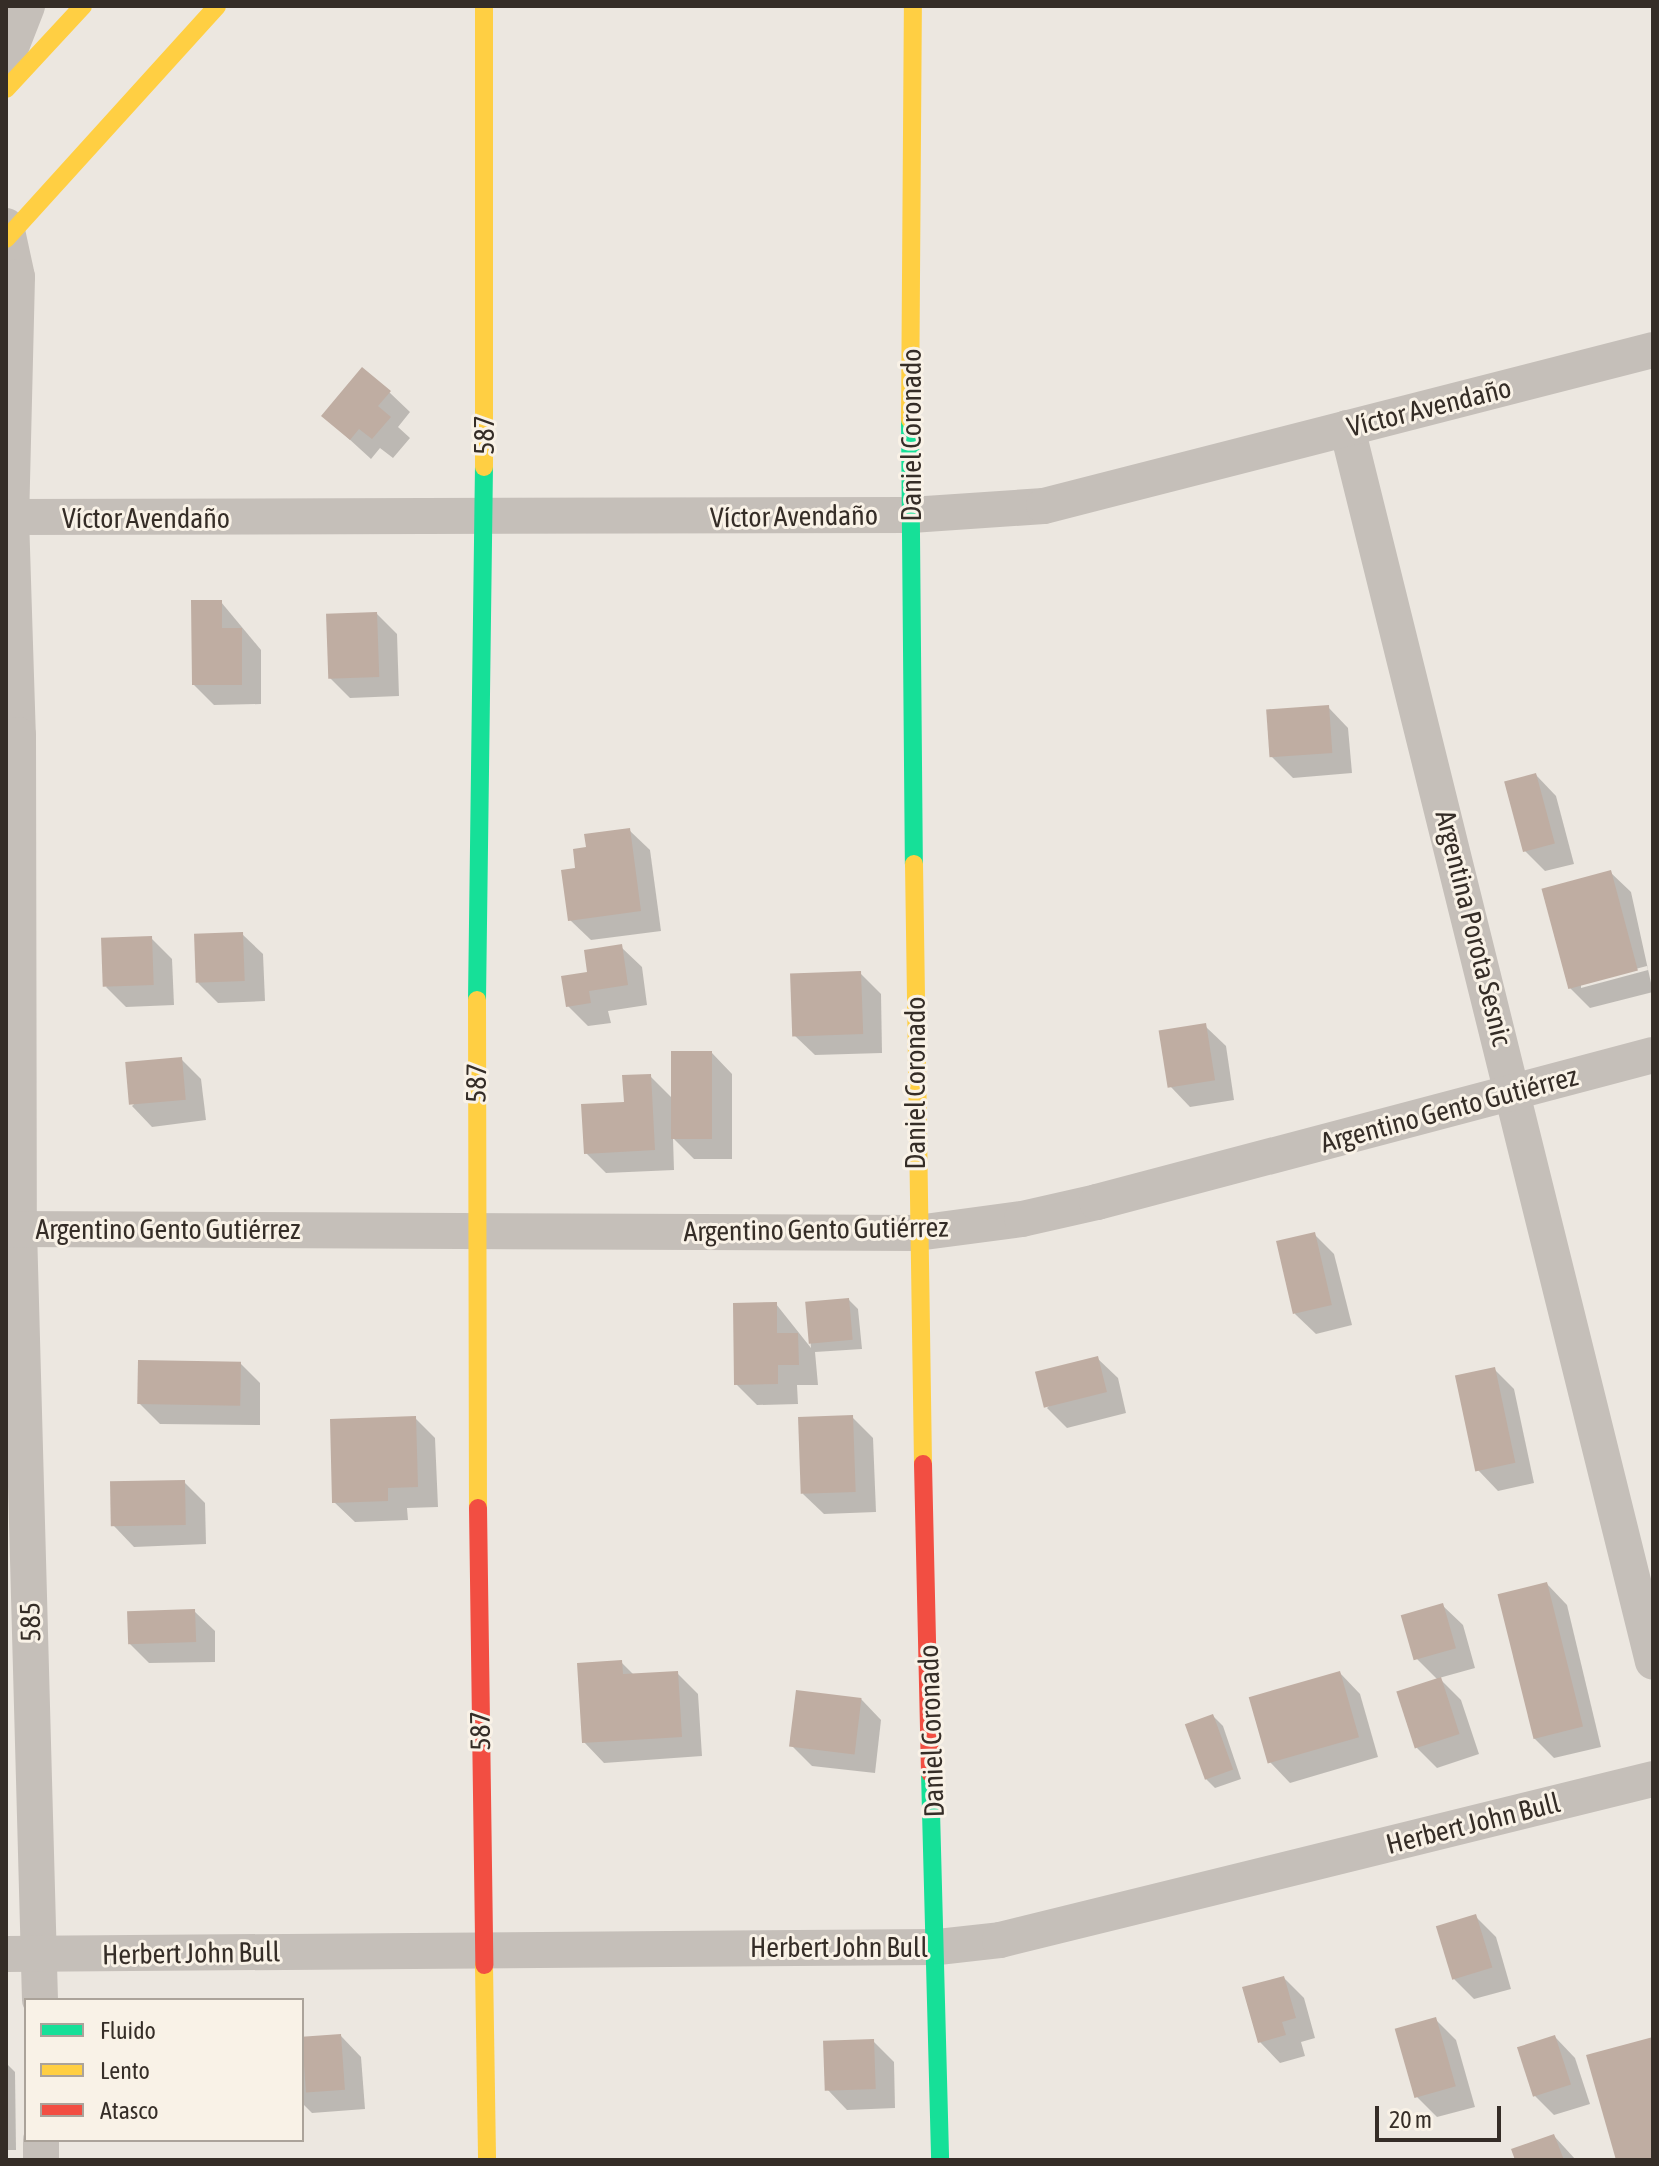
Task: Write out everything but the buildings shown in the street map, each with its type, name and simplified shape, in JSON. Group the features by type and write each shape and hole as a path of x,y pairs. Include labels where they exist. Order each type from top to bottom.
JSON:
{"street":[{"path":"6,60 27,6"},
{"path":"6,89 83,6"},
{"path":"7,234 217,6"},
{"name":"587","path":"484,6 484,519 474,1229 487,2160"},
{"name":"Daniel Coronado","path":"913,6 911,515 917,1233 938,1947 940,2160"},
{"name":"585","path":"7,234 17,277 11,517 18,751 13,1229 23,1954 39,1998"},
{"name":"Víctor Avendaño","path":"11,517 484,519 911,515 1044,506 1653,350"},
{"name":"Argentina Porota Sesnic","path":"1347,428 1515,1091 1653,1662"},
{"name":"Argentino Gento Gutiérrez","path":"13,1229 917,1233 1082,1205 1653,1055"},
{"name":"Herbert John Bull","path":"23,1954 938,1947 1000,1940 1653,1779"}],"traffic: fast":[{"path":"910,420 914,864"},
{"path":"477,1000 484,467"},
{"path":"930,1773 940,2160"}],"traffic: slow":[{"path":"6,89 83,6"},
{"path":"6,239 217,6"},
{"path":"484,6 484,467"},
{"path":"910,420 913,6"},
{"path":"914,864 923,1464"},
{"path":"477,1000 478,1508"},
{"path":"484,1965 487,2160"}],"traffic: jam":[{"path":"923,1464 930,1773"},
{"path":"478,1508 484,1965"}]}
